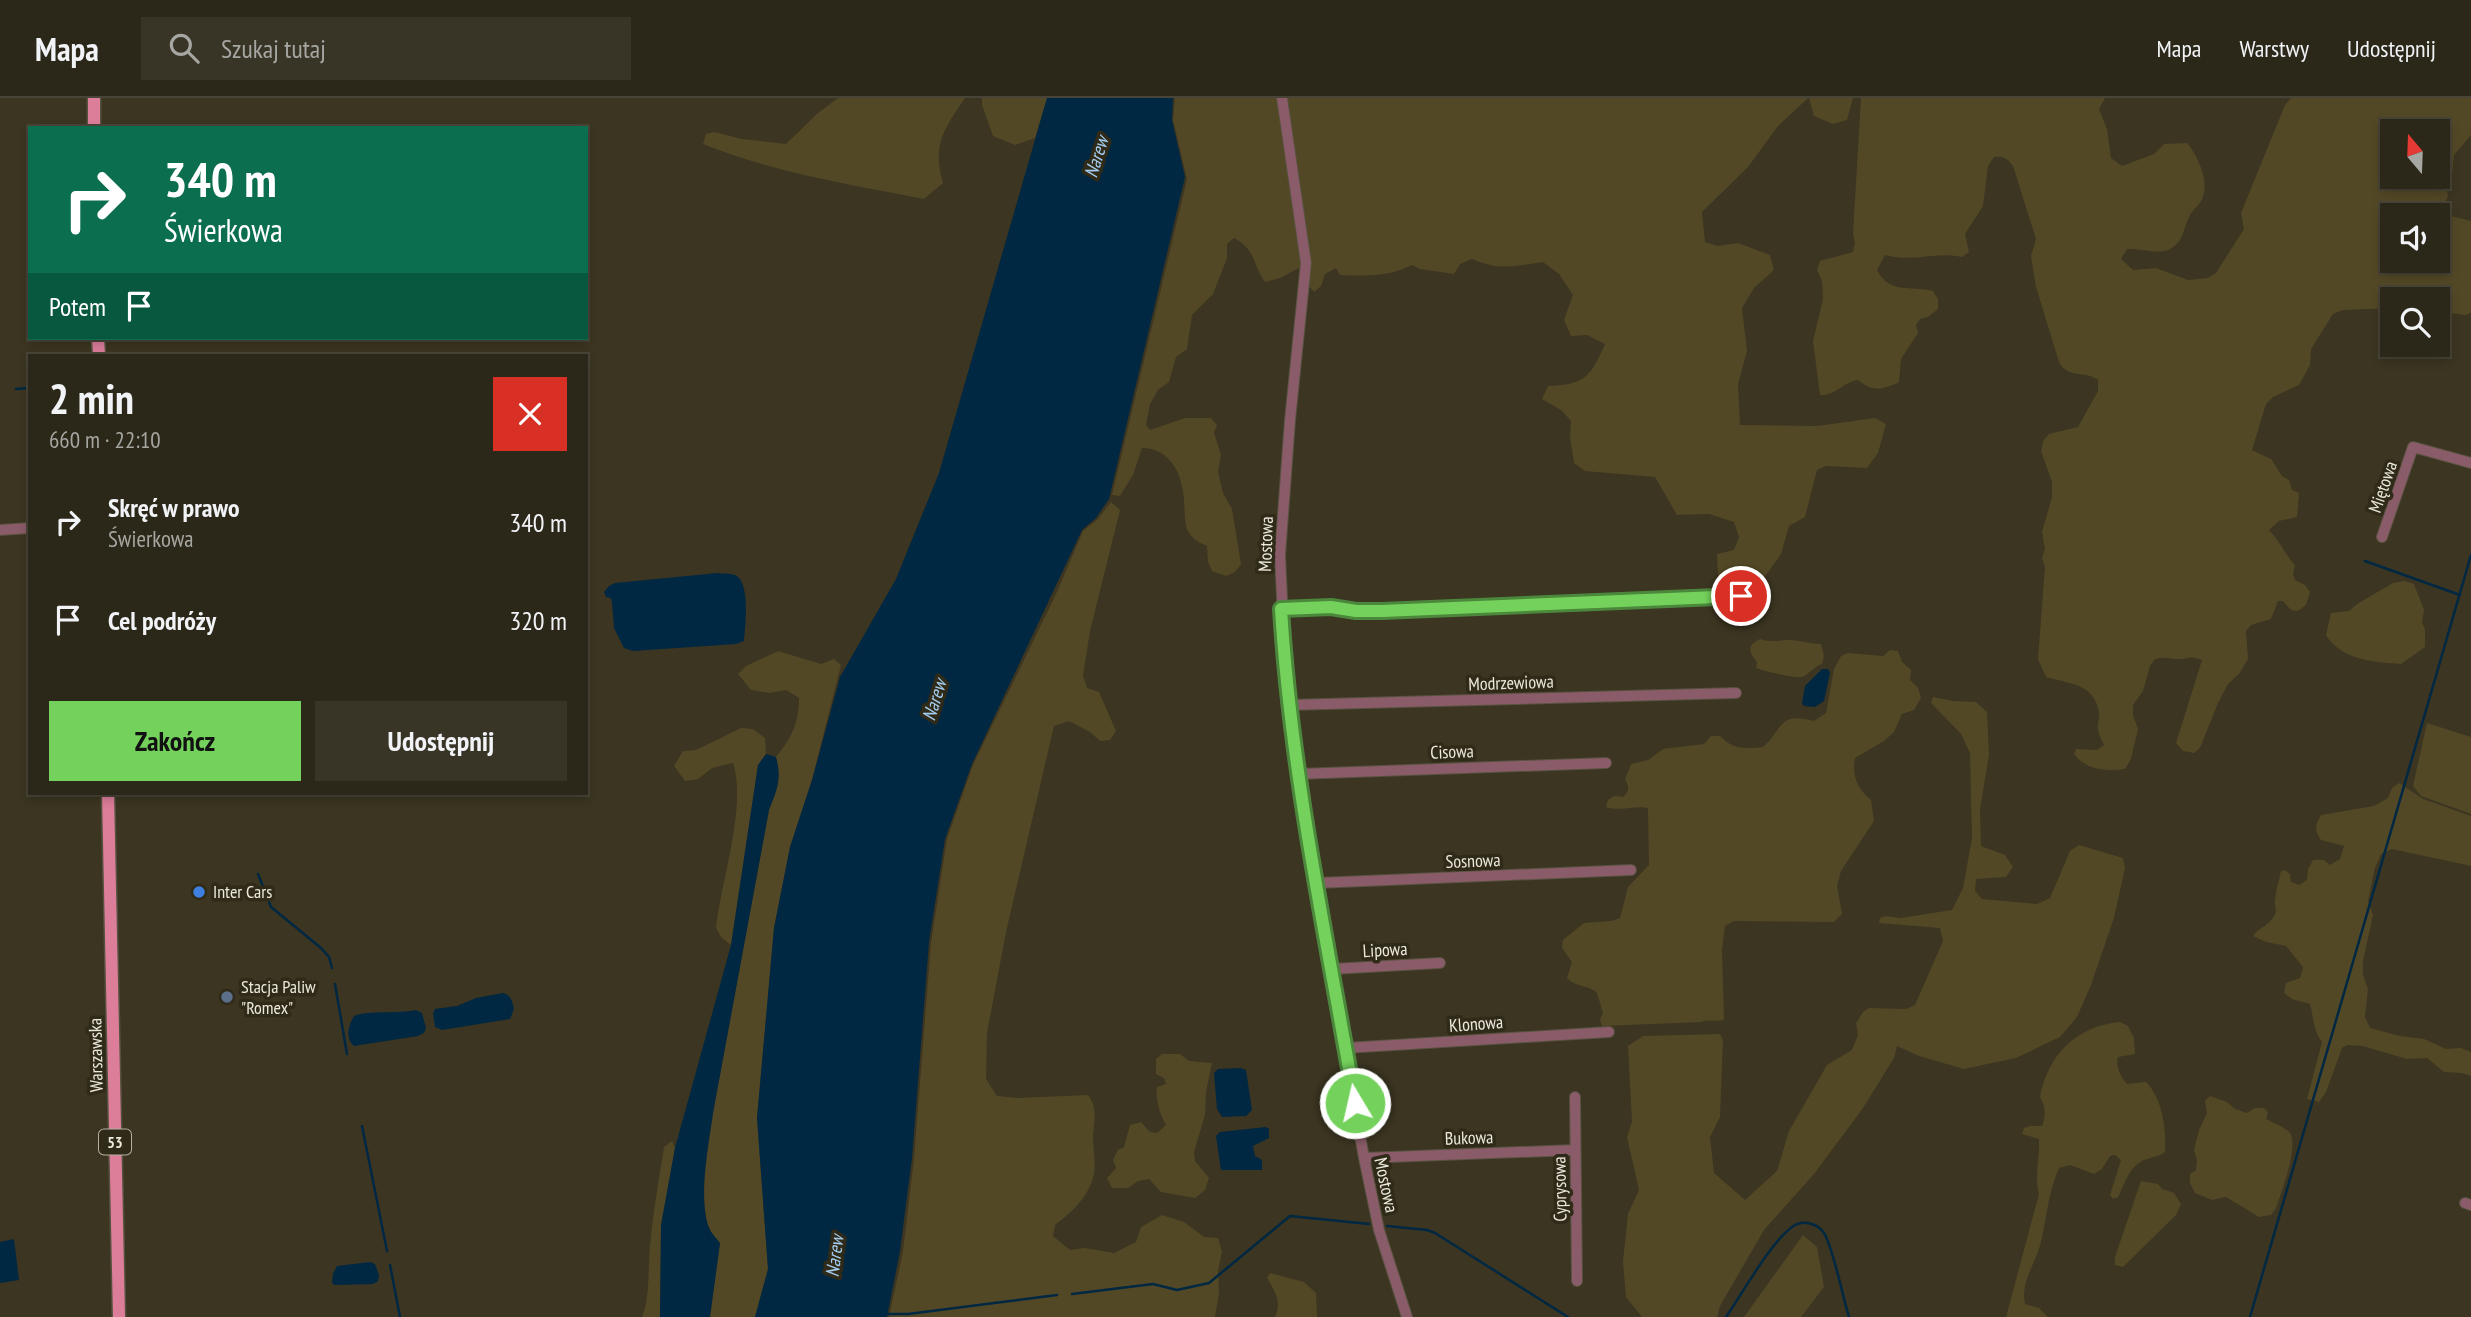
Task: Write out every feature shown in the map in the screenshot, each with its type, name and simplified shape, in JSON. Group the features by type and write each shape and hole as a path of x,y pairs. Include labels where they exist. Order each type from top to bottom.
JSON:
{"main road":[{"path":"94,98 94,126"},
{"name":"Warszawska","path":"108,795 118,1317"}],"street":[{"name":"Mostowa","path":"1282,98 1306,263 1280,555 1288,705 1364,1158 1379,1230 1407,1317"},
{"name":"Miętowa","path":"2382,537 2413,447 2471,463"},
{"path":"0,530 28,528"},
{"path":"1281,609 1331,607 1382,611 1741,596"},
{"name":"Modrzewiowa","path":"1288,705 1736,693"},
{"name":"Cisowa","path":"1298,774 1606,763"},
{"name":"Sosnowa","path":"1317,883 1631,870"},
{"name":"Lipowa","path":"1332,969 1440,963"},
{"name":"Klonowa","path":"1345,1048 1609,1032"},
{"name":"Cyprysowa","path":"1575,1097 1577,1281"},
{"name":"Bukowa","path":"1364,1158 1575,1150"}],"shaded area":[{"path":"838,98 965,98 942,138 939,158 943,183 924,199 784,170 703,144 706,134 714,132 742,139 786,144"},
{"path":"982,98 1047,98 1035,138 1015,145 993,136"},
{"path":"1175,98 1808,98 1778,126 1748,167 1702,212 1705,242 1718,246 1738,243 1770,255 1774,270 1754,288 1742,308 1747,351 1738,384 1740,425 1817,426 1875,418 1886,424 1878,453 1867,468 1826,466 1817,470 1805,517 1789,526 1781,554 1761,582 1738,575 1728,593 1718,576 1717,554 1734,550 1739,537 1734,522 1709,514 1677,515 1655,477 1585,471 1574,463 1571,421 1561,410 1542,399 1548,386 1571,384 1585,377 1605,344 1587,335 1571,336 1564,320 1573,295 1559,274 1543,262 1499,266 1472,259 1460,264 1454,274 1420,269 1412,265 1386,274 1368,275 1340,275 1336,268 1325,274 1321,286 1314,292 1309,286 1308,271 1301,267 1265,282 1251,253 1234,238 1227,244 1227,258 1213,294 1192,315 1187,349 1176,357 1169,382 1158,390 1150,404 1146,425 1150,430 1185,418 1211,418 1217,425 1214,433 1221,455 1218,472 1223,493 1232,509 1241,564 1235,572 1226,576 1212,571 1208,562 1207,546 1187,530 1181,482 1168,458 1152,449 1142,448 1133,475 1120,496 1112,495 1187,179 1173,120"},
{"path":"1809,98 1853,98 1847,120 1833,124 1814,116"},
{"path":"1861,98 2105,98 2099,109 2107,129 2111,158 2122,166 2154,154 2164,144 2187,143 2202,170 2205,185 2201,201 2189,217 2181,239 2166,251 2127,249 2121,259 2133,270 2156,268 2188,280 2208,278 2216,273 2244,229 2241,213 2285,105 2291,98 2471,98 2471,135 2454,155 2450,177 2450,119 2380,119 2380,189 2446,189 2448,197 2444,203 2380,203 2380,273 2450,273 2450,216 2471,221 2471,313 2450,313 2450,287 2380,287 2380,308 2343,310 2333,314 2311,349 2310,365 2299,385 2273,397 2266,404 2252,450 2271,459 2282,476 2289,480 2292,490 2299,493 2297,517 2279,521 2269,530 2295,565 2295,580 2305,585 2310,592 2306,605 2298,611 2291,610 2283,601 2278,601 2271,619 2251,625 2246,631 2248,659 2239,674 2228,684 2200,748 2194,753 2183,751 2176,743 2202,660 2192,657 2155,659 2150,666 2143,691 2133,705 2138,729 2131,759 2125,769 2104,770 2085,764 2074,754 2076,749 2097,750 2104,745 2098,731 2099,714 2092,695 2079,686 2046,677 2038,659 2045,567 2042,558 2045,549 2042,532 2052,497 2052,482 2041,451 2043,441 2049,434 2078,427 2098,391 2098,380 2067,371 2059,362 2036,287 2031,256 2036,239 2013,166 2005,158 1994,157 1988,166 1983,206 1965,234 1969,252 1962,257 1943,255 1905,258 1885,255 1877,270 1888,283 1902,288 1933,291 1938,299 1938,309 1928,317 1920,319 1916,325 1918,333 1901,359 1899,382 1878,388 1858,380 1826,395 1820,395 1813,341 1823,299 1822,281 1817,270 1820,261 1853,252 1853,234"},
{"path":"1111,502 1120,510 1090,631 1083,676 1087,688 1099,692 1116,731 1110,740 1100,741 1090,732 1069,721 1054,726 1006,932 987,1033 986,1079 997,1096 1018,1098 1088,1095 1095,1114 1094,1174 1084,1197 1055,1225 1053,1236 1070,1250 1085,1248 1114,1253 1136,1242 1141,1227 1162,1215 1184,1222 1204,1237 1218,1238 1222,1252 1215,1317 889,1317 903,1251 914,1159 931,943 947,839 973,765 1056,594 1083,531 1098,519"},
{"path":"2404,581 2414,584 2424,610 2422,622 2425,647 2401,664 2349,655 2332,643 2326,635 2331,613 2349,611 2393,583"},
{"path":"1760,639 1821,644 1824,656 1822,664 1799,677 1756,668 1757,662 1750,649"},
{"path":"1890,650 1898,651 1902,662 1911,670 1910,680 1918,688 1921,698 1914,710 1902,714 1894,732 1855,758 1855,776 1862,791 1871,800 1874,821 1841,871 1837,886 1842,914 1834,922 1734,921 1725,926 1722,950 1724,1020 1602,1026 1600,1020 1603,1013 1597,993 1567,978 1572,962 1562,948 1563,940 1584,923 1620,918 1628,887 1649,865 1648,808 1606,807 1608,800 1614,796 1623,797 1627,793 1625,779 1631,764 1648,760 1663,749 1704,744 1711,736 1720,736 1740,748 1763,747 1787,720 1793,718 1814,721 1826,713 1834,669 1841,656 1848,653 1883,656"},
{"path":"778,651 821,664 834,659 841,665 812,780 790,847 774,928 757,1118 768,1269 755,1317 710,1317 720,1243 710,1230 704,1204 709,1140 769,810 778,784 776,757 794,729 799,707 799,698 786,690 769,693 751,690 738,674 746,666"},
{"path":"1933,697 1976,702 1987,712 1989,755 1980,809 1981,846 2005,855 2013,867 2006,877 1976,879 1975,891 1982,899 2037,904 2050,898 2070,851 2079,845 2123,858 2125,868 2114,918 2077,1017 2060,1037 2016,1058 1964,1069 1919,1056 1897,1046 1894,1058 1863,1108 1814,1174 1764,1230 1720,1306 1717,1317 1642,1317 1626,1297 1623,1261 1628,1214 1639,1190 1627,1137 1632,1122 1628,1046 1643,1036 1720,1034 1723,1040 1720,1117 1710,1137 1714,1173 1745,1200 1777,1171 1789,1131 1827,1065 1852,1050 1858,1035 1856,1023 1863,1012 1869,1008 1906,1009 1915,1005 1943,941 1940,928 1879,923 1880,918 1901,918 1952,910 1963,888 1972,838 1970,753 1961,734 1931,703"},
{"path":"2427,723 2471,737 2471,814 2421,796 2413,786"},
{"path":"741,728 753,729 765,738 766,754 758,765 731,945 721,937 716,928 735,822 737,801 733,763 712,768 698,779 685,781 674,766 683,751 696,750"},
{"path":"2399,783 2423,799 2471,816 2471,866 2392,849 2381,854 2368,901 2373,915 2363,961 2363,975 2368,989 2365,1017 2370,1028 2424,1039 2446,1049 2461,1048 2471,1052 2471,1076 2444,1072 2427,1058 2407,1059 2363,1046 2347,1045 2342,1048 2326,1092 2319,1102 2307,1099 2322,1042 2315,1029 2310,1004 2292,999 2284,993 2286,983 2300,978 2303,967 2286,946 2253,936 2275,914 2275,896 2281,871 2285,870 2290,874 2291,882 2299,885 2307,880 2308,869 2313,860 2324,860 2330,865 2340,859 2344,846 2321,840 2317,833 2321,815 2374,806 2388,798 2392,788"},
{"path":"2120,1022 2128,1026 2134,1038 2135,1054 2118,1057 2119,1071 2127,1084 2146,1082 2152,1089 2164,1124 2165,1152 2135,1166 2118,1197 2113,1199 2110,1195 2121,1160 2115,1155 2110,1156 2102,1169 2094,1174 2070,1165 2059,1168 2050,1196 2039,1250 2027,1280 2024,1296 2025,1304 2039,1308 2048,1317 2006,1317 2039,1194 2039,1139 2022,1134 2024,1128 2042,1126 2045,1112 2040,1097 2044,1082 2057,1056 2066,1045 2090,1030"},
{"path":"1162,1054 1180,1054 1189,1061 1212,1063 1205,1115 1194,1152 1195,1161 1209,1178 1205,1190 1195,1198 1161,1192 1149,1179 1138,1181 1128,1188 1112,1188 1107,1178 1116,1168 1113,1160 1118,1150 1124,1147 1130,1125 1141,1122 1150,1132 1157,1133 1166,1125 1157,1097 1157,1087 1166,1084 1164,1078 1156,1074 1156,1059"},
{"path":"2210,1096 2247,1113 2255,1108 2264,1108 2268,1112 2266,1119 2290,1133 2292,1149 2288,1170 2276,1208 2271,1215 2259,1217 2226,1197 2212,1200 2195,1193 2190,1183 2190,1174 2196,1170 2194,1150 2207,1113 2205,1101"},
{"path":"672,1141 675,1148 661,1225 660,1317 642,1317 664,1147"},
{"path":"2141,1181 2158,1184 2162,1189 2174,1193 2181,1204 2176,1215 2123,1267 2115,1265 2115,1257"},
{"path":"1803,1235 1817,1247 1824,1287 1801,1317 1744,1317"},
{"path":"1270,1273 1304,1282 1316,1293 1317,1317 1275,1317 1278,1301 1267,1278"}],"water":[{"name":"Narew","path":"1047,98 1173,98 1172,120 1185,177 1109,499 1096,518 1082,530 972,764 945,839 929,942 912,1158 900,1251 887,1317 755,1317 768,1269 757,1118 774,928 790,847 812,780 840,677 896,579 939,473"},
{"path":"718,573 735,575 743,586 746,605 744,641 736,644 633,651 624,648 614,628 611,598 606,597 604,592 609,586 615,583"},
{"path":"1822,669 1828,669 1830,673 1824,701 1815,707 1804,706 1802,703 1805,686"},
{"path":"766,754 776,757 778,784 769,810 713,1113 705,1172 706,1218 710,1230 720,1243 710,1317 660,1317 661,1225 675,1148 731,945 758,765"},
{"path":"503,993 513,1003 510,1019 442,1030 435,1027 435,1009 457,1006 476,998"},
{"path":"416,1010 422,1013 426,1028 424,1033 418,1036 354,1046 349,1039 349,1028 354,1016"},
{"path":"1218,1069 1246,1070 1252,1110 1246,1116 1222,1117 1217,1109 1214,1073"},
{"path":"1266,1127 1269,1129 1269,1138 1253,1146 1255,1156 1262,1160 1262,1170 1221,1170 1216,1136 1220,1132"},
{"path":"14,1239 19,1280 0,1283 0,1242"},
{"path":"370,1262 375,1264 379,1275 378,1281 373,1284 332,1283 337,1266"}],"waterway":[{"path":"16,389 28,388"},
{"path":"2250,1317 2471,555"},
{"path":"2365,561 2460,595"},
{"path":"258,874 271,907 321,948 329,957 332,968"},
{"path":"335,984 347,1054"},
{"path":"362,1126 387,1251"},
{"path":"1072,1294 1153,1284 1177,1290 1209,1283 1290,1216 1369,1224"},
{"path":"1726,1317 1777,1242 1795,1225 1803,1223 1818,1227 1824,1233 1849,1317"},
{"path":"1387,1226 1435,1233 1568,1317"},
{"path":"390,1265 400,1317"},
{"path":"888,1314 908,1314 1057,1295"}],"place":[{"name":"Inter Cars","path":"199,892"},
{"name":"Stacja Paliw \"Romex\"","path":"227,997"}],"route":[{"path":"1355,1103 1294,748 1281,609 1331,607 1382,611 1741,596"}]}
